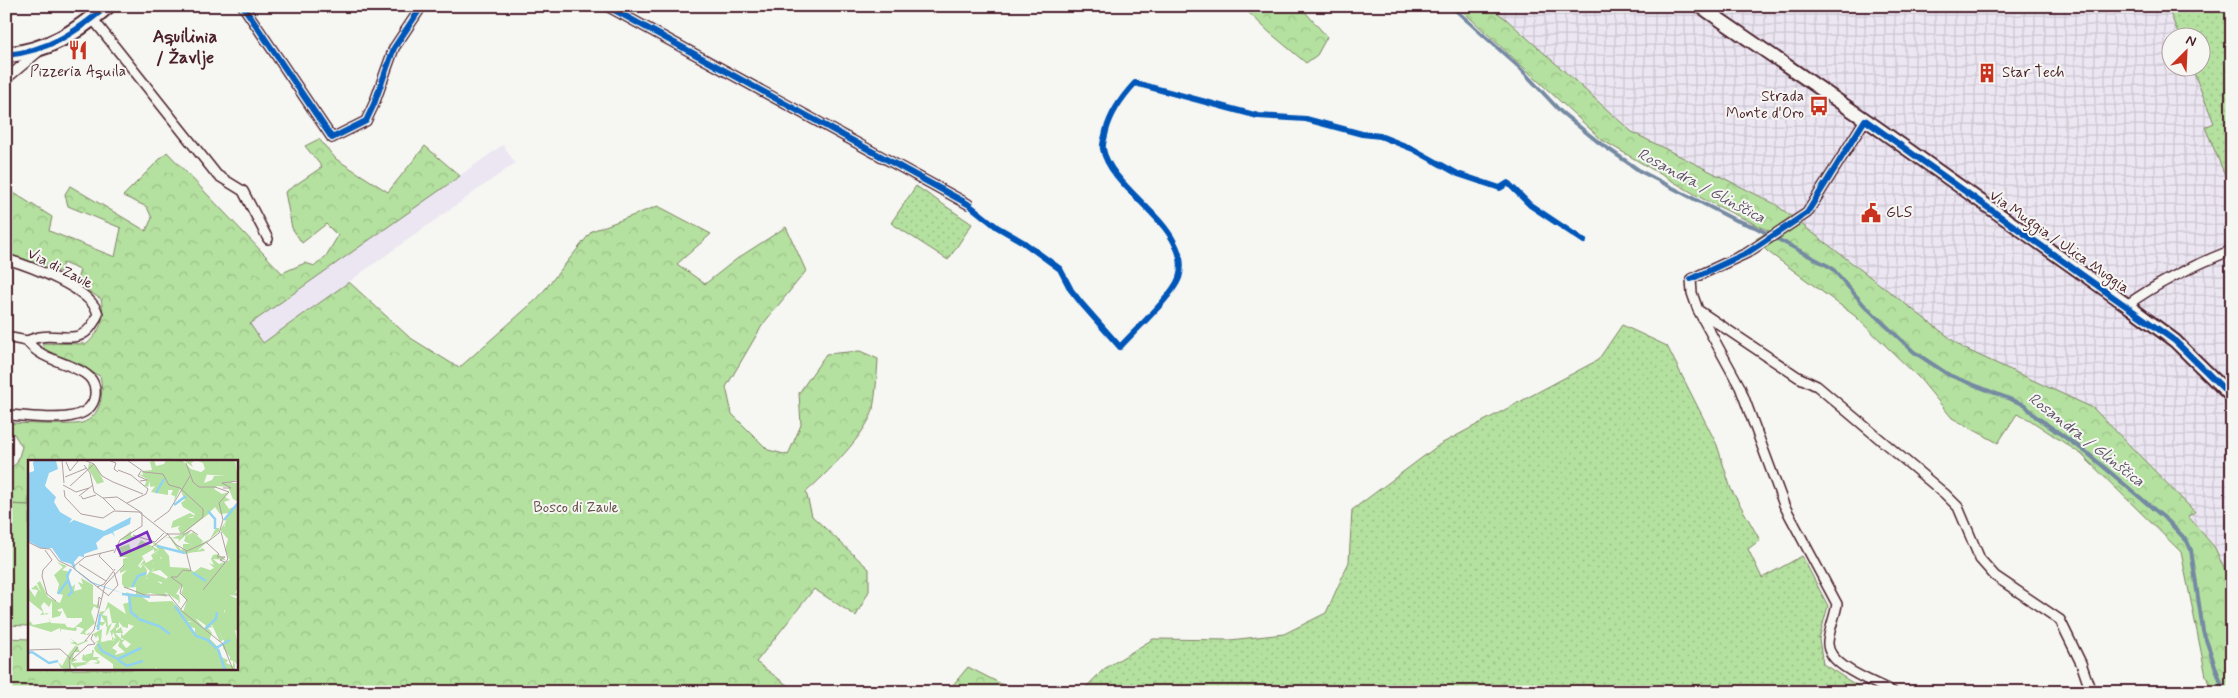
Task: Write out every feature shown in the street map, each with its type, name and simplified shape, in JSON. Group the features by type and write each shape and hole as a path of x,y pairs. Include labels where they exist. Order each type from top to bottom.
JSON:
{"main road":[{"path":"6,55 41,49 108,6"}],"street":[{"path":"243,6 272,52 332,138 366,121 394,48 422,6"},
{"path":"607,6 968,204"},
{"name":"Via Muggia / Ulica Muggia","path":"1700,6 1864,119 2176,341 2232,397"},
{"path":"92,18 217,175 243,191 268,239"},
{"path":"6,79 41,49"},
{"path":"1864,119 1807,212 1794,223 1734,261 1691,279 1692,293 1698,310 1740,387 1784,505 1837,604 1828,644 1830,653 1838,664 1893,692"},
{"path":"2127,305 2149,289 2185,268 2232,250"},
{"name":"Via di Zaule","path":"6,259 23,264 89,298 96,306 98,314 89,332 78,337 38,336 27,341 6,337"},
{"path":"1698,310 1798,377 1817,386 1945,494 1958,507 1970,541 1980,559 1995,576 2060,620 2081,663 2091,692"},
{"name":"Via di Zaule","path":"6,415 71,417 82,415 90,409 94,401 96,390 93,380 82,372 34,350 27,341"}],"shaded area":[{"path":"1488,6 2232,6 2232,587 2215,548 2188,515 2195,512 2093,408 1963,348 1775,204 1632,132 1506,19"},
{"path":"503,145 515,163 263,343 250,324"}],"green space":[{"path":"1242,6 1300,6 1327,37 1317,55 1306,63"},
{"path":"1457,6 1488,6 1506,19 1632,132 1775,204 1963,348 2093,408 2195,512 2188,516 2215,548 2232,587 2232,692 2212,692 2206,676 2181,552 2081,454 2030,420 2017,414 1998,443 1952,418 1920,379 1855,316 1767,251 1756,239 1769,231 1703,199 1602,140"},
{"path":"2167,6 2232,6 2232,69 2226,71 2232,86 2232,192 2205,127 2214,123 2196,78 2210,78 2210,28 2176,28"},
{"name":"Bosco di Zaule","path":"319,139 336,159 388,192 425,146 460,176 250,324 263,343 349,282 409,337 459,368 538,298 592,231 658,206 711,234 677,264 705,284 738,258 786,227 806,271 763,324 726,387 732,414 768,450 788,455 801,425 799,393 826,354 860,351 878,359 874,403 869,419 863,430 844,454 806,492 812,516 869,569 869,591 856,616 814,589 756,662 791,688 822,692 6,692 6,638 28,639 28,670 238,670 238,460 28,460 28,505 6,504 6,471 17,463 22,447 14,434 6,430 6,423 82,423 94,415 100,403 102,390 100,376 45,351 42,343 87,344 99,328 103,312 101,299 76,283 80,270 63,263 60,272 6,255 6,188 52,217 49,231 115,257 121,228 68,206 65,194 70,186 146,231 152,218 147,207 123,196 167,152 282,273 305,263 315,266 326,256 338,236 326,224 302,243 292,228 285,192 322,167 305,146"},
{"path":"916,186 972,224 948,260 891,223"},
{"path":"1622,325 1667,346 1717,445 1731,489 1760,540 1748,549 1762,578 1802,556 1828,606 1819,639 1823,664 1867,692 1081,692 1104,669 1153,639 1230,640 1284,634 1326,613 1349,562 1352,510 1439,445 1598,360"},
{"path":"6,504 28,505 28,626 6,625"},
{"path":"968,667 1011,689 1011,692 947,692"}],"waterway":[{"name":"Rosandra / Glinščica","path":"1451,6 1519,67 1561,112 1597,141 1640,171 1733,219 1755,227 1832,268 1864,305 1914,352 1949,375 2025,405 2035,416 2086,452 2168,521 2187,541 2191,550 2203,631 2224,692"}],"cycle path":[{"path":"6,55 21,53 48,45 72,32 107,6"},
{"path":"243,6 332,138 366,121 394,48 422,6"},
{"path":"607,6 968,204 997,227 1023,242 1060,269 1071,290 1120,347 1169,294 1179,278 1181,268 1178,250 1167,230 1114,173 1103,149 1111,117 1121,99 1135,83 1258,116 1306,119 1362,134 1380,136 1413,149 1458,174 1500,188 1508,183 1530,205 1584,241"},
{"path":"1691,279 1747,253 1807,213 1865,120 2175,341 2232,397"}],"place":[{"name":"Pizzeria Aquila","path":"78,50"},
{"name":"Star Tech","path":"1987,73"},
{"name":"Strada Monte d'Oro","path":"1819,106"},
{"name":"GLS","path":"1871,213"}],"district":[{"name":"Aquilinia / Žavlje","path":"185,47"}]}
